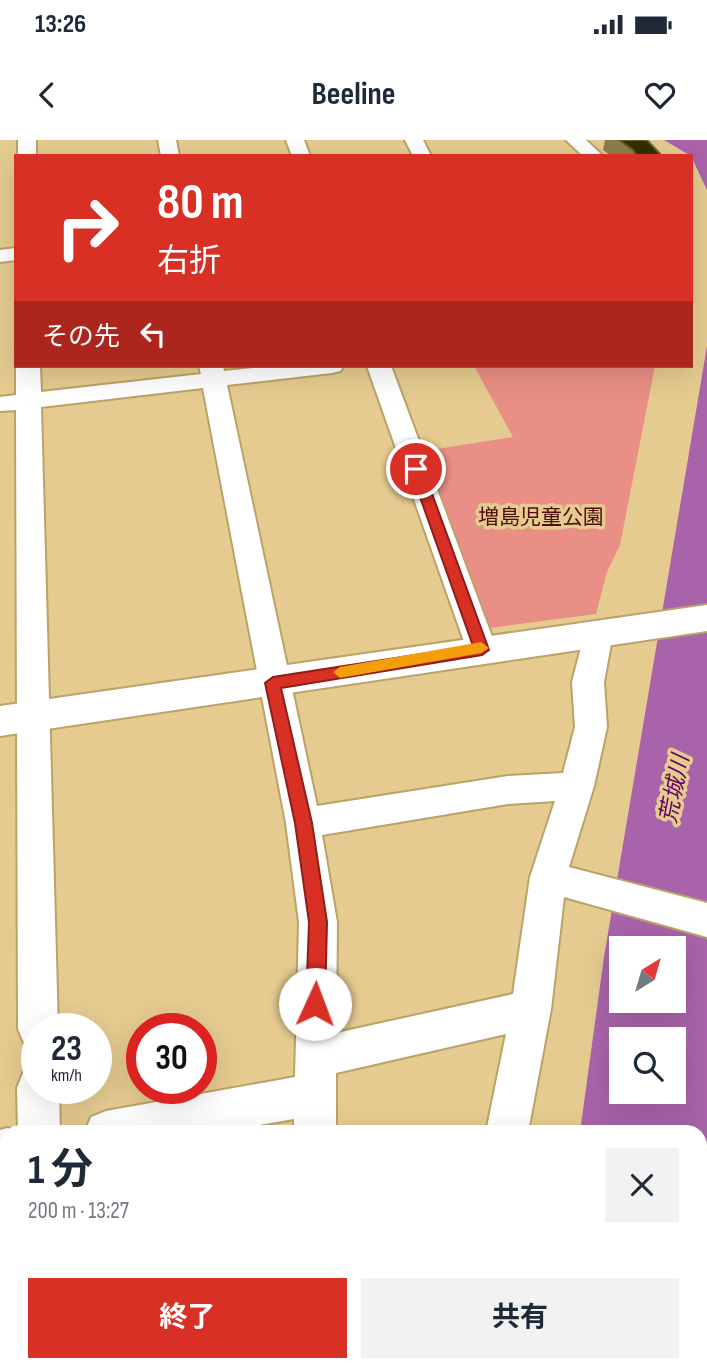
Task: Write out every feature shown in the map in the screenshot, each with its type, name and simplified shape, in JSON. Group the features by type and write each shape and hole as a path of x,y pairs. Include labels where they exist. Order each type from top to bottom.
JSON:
{"street":[{"path":"575,140 592,154"},
{"path":"27,368 14,402 36,716 38,1013"},
{"path":"14,402 212,372 292,368"},
{"path":"380,368 482,650"},
{"path":"212,372 303,823 318,922 315,1095"},
{"path":"0,721 707,618"},
{"path":"508,1125 531,1009 548,877 577,786 591,727 588,682 598,633"},
{"path":"303,823 509,790 577,786"},
{"path":"548,877 707,920"},
{"path":"146,1125 315,1095 531,1009"},
{"path":"38,1104 39,1125"}],"green space":[{"name":"増島児童公園","path":"475,368 655,368 620,545 607,572 596,614 489,628 424,451 513,437"}],"water":[{"path":"664,140 707,140 707,190 693,160 693,154 688,154"},
{"name":"荒城川","path":"707,346 707,1125 581,1125 604,957"}],"building":[{"path":"619,140 647,140 660,154 636,154"}],"slow traffic":[{"path":"340,672 482,650 481,648"}],"route":[{"path":"315,1004 318,922 303,823 273,683 482,650 416,469"}]}
